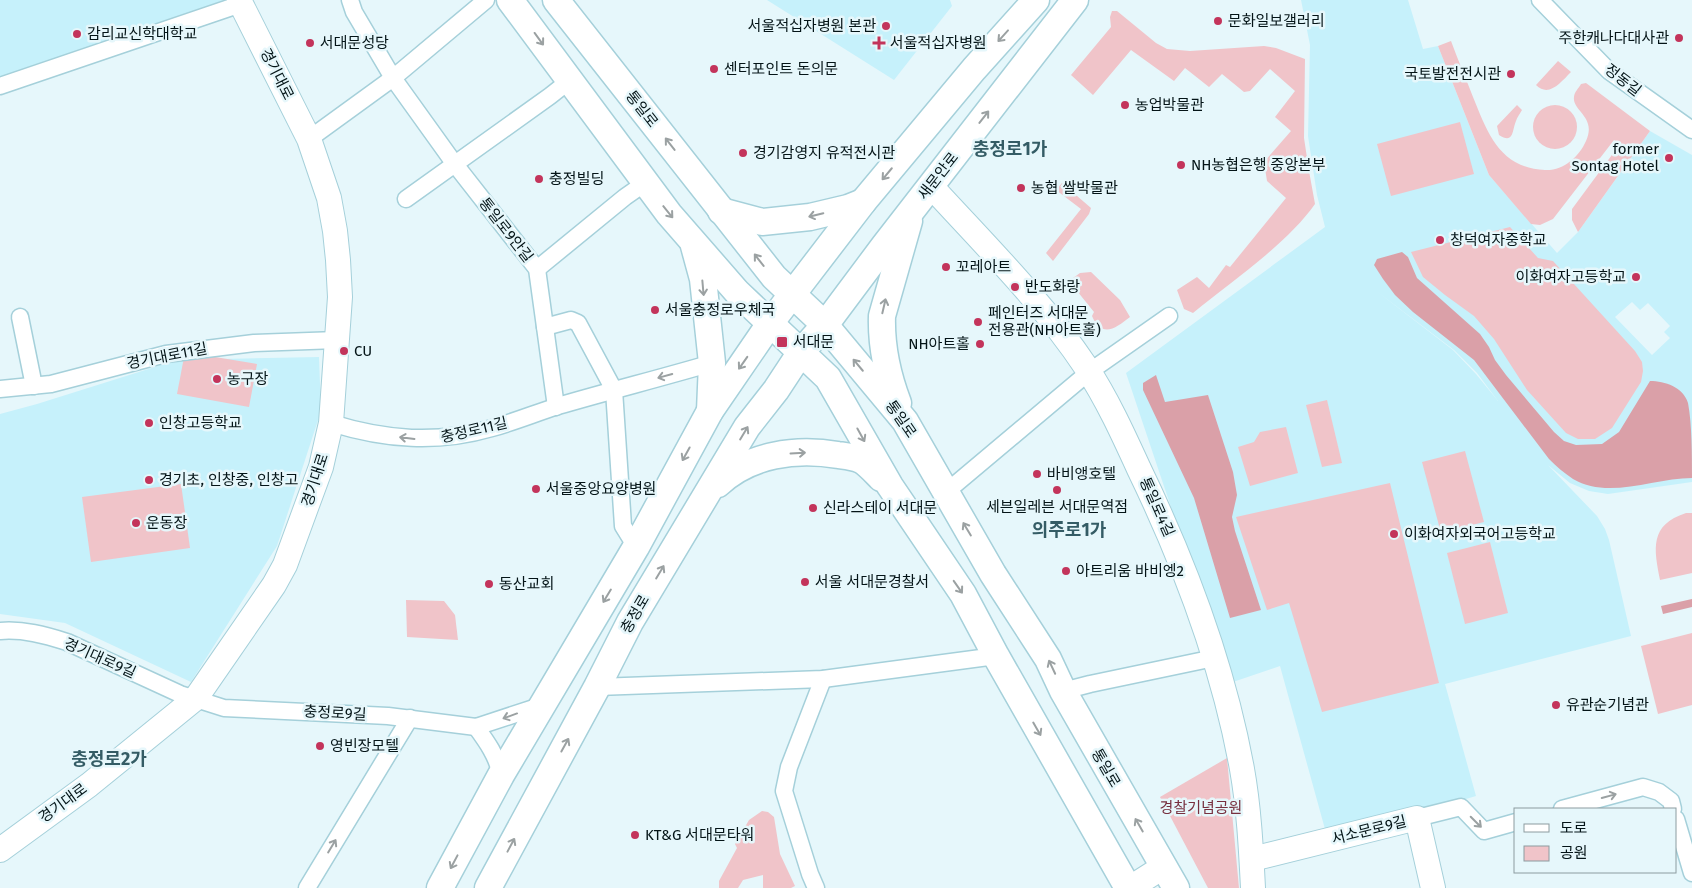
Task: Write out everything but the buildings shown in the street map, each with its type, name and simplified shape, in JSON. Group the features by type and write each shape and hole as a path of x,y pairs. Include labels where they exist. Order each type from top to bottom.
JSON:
{"main road":[{"path":"510,0 645,183 692,240 737,292 771,322 828,378 890,486 963,594 996,656 1129,888 1170,877"},
{"name":"통일로","path":"556,0 774,277 825,325 905,421 993,574 1048,659 1063,691 1170,877"},
{"path":"440,888 501,776 636,547 710,411 771,322 863,202 974,69 1036,0"},
{"name":"새문안로","path":"801,352 825,325 1075,0"},
{"name":"경기대로","path":"0,850 89,785 196,698 285,565 321,467 331,423 340,297 335,231 329,198 309,139 240,2"},
{"name":"통일로4길","path":"931,186 1036,301 1059,329 1089,372 1109,406 1155,502 1186,575 1214,658 1228,708 1242,770 1252,859 1253,888"},
{"path":"721,210 762,222 810,217 848,208 863,202"},
{"path":"905,421 885,364 882,316 912,210"},
{"path":"692,240 702,279 712,363 710,411"},
{"name":"충정로","path":"488,888 630,622 747,427 776,390 801,352"},
{"path":"709,493 727,475 744,465 779,454 801,452 828,453 860,459 890,486"},
{"name":"서소문로9길","path":"1252,859 1417,818 1433,888"}],"street":[{"name":"통일로9안길","path":"350,0 354,12 393,78 454,163 536,269 545,327"},
{"path":"309,139 393,78 486,0"},
{"name":"정동길","path":"1540,0 1608,71 1692,130"},
{"path":"0,86 240,2"},
{"path":"406,198 569,81"},
{"path":"536,269 645,183"},
{"path":"945,493 1089,372 1169,316"},
{"path":"20,317 34,386"},
{"path":"556,407 545,327 571,320 578,323 614,390 623,526 636,547"},
{"name":"경기대로11길","path":"0,389 51,384 166,354 254,344 337,340"},
{"name":"충정로11길","path":"331,423 354,430 420,439 453,437 493,428 556,407 712,363"},
{"name":"경기대로9길","path":"0,631 28,632 67,642 180,694 196,698"},
{"path":"597,687 823,679 996,656"},
{"path":"1063,691 1214,658"},
{"path":"816,888 784,791 789,768 823,679"},
{"name":"충정로9길","path":"196,698 224,708 410,718 476,727 543,705"},
{"path":"307,888 410,718"},
{"path":"476,727 497,760 501,776"},
{"path":"1566,808 1643,787 1658,792 1671,801 1673,808"},
{"path":"1417,818 1461,807 1484,831 1514,823"},
{"path":"1677,821 1692,873"}],"shaded area":[{"name":"감리교신학대학교","path":"0,0 239,0 0,86"},
{"name":"서울적십자병원","path":"767,0 950,0 952,6 894,80"},
{"name":"이화여자외국어고등학교","path":"1301,0 1408,0 1423,49 1438,46 1489,175 1557,253 1578,232 1650,131 1692,155 1692,482 1608,494 1589,491 1570,483 1548,465 1597,516 1605,529 1631,636 1445,684 1476,796 1328,840 1280,666 1230,683 1126,373 1325,227 1317,195 1308,136 1310,45","holes":["1375,290 1454,350 1477,373 1498,401 1453,350","1632,302 1640,310 1648,303 1670,326 1664,332 1670,338 1652,355 1615,317"]},
{"path":"1402,252 1408,257 1417,278 1480,334 1506,375 1554,432 1564,441 1576,445 1602,444 1619,432 1650,381 1662,382 1678,389 1686,397 1688,403 1691,430 1692,478 1616,488 1601,488 1587,485 1563,472 1549,459 1474,360 1413,312 1395,295 1383,279 1374,265 1377,259"},
{"name":"경기초, 인창중, 인창고","path":"319,357 321,411 277,546 191,682 65,623 0,614 0,414 177,360"},
{"path":"1156,375 1165,402 1208,395 1233,472 1237,495 1232,517 1235,531 1261,610 1230,618 1194,498 1143,390 1143,383"},
{"path":"1692,599 1692,607 1663,614 1661,606"}],"green space":[{"path":"1112,11 1117,11 1156,43 1167,49 1190,51 1264,46 1276,48 1305,59 1304,138 1315,204 1274,248 1193,313 1184,309 1177,290 1197,277 1209,288 1226,265 1230,267 1286,198 1267,181 1264,162 1291,131 1275,117 1295,91 1270,69 1250,91 1244,92 1222,74 1209,87 1185,68 1174,81 1131,50 1093,95 1071,75 1111,27 1110,17"},
{"path":"1451,41 1484,124 1498,147 1506,156 1517,163 1530,168 1552,170 1570,162 1575,157 1583,147 1589,133 1587,120 1574,102 1575,93 1581,84 1586,83 1650,131 1578,232 1572,220 1572,209 1620,144 1614,140 1553,219 1540,225 1531,224 1489,175 1438,46"},
{"path":"1558,61 1571,72 1555,87 1546,90 1541,89 1536,85"},
{"path":"1517,105 1522,110 1516,120 1512,135 1504,138 1499,135 1497,126"},
{"path":"1559,105 1571,111 1576,118 1576,136 1571,143 1564,148 1551,149 1543,146 1536,139 1533,123 1536,115 1543,108"},
{"path":"1460,122 1474,174 1391,196 1377,144"},
{"path":"1062,183 1091,208 1089,214 1053,261 1046,253 1081,209 1056,190"},
{"path":"1510,227 1538,258 1553,261 1635,351 1642,362 1641,382 1612,428 1595,439 1578,439 1566,433 1527,390 1494,339 1474,316 1423,277 1411,252"},
{"path":"1091,272 1120,300 1130,317 1114,328 1105,329 1096,323 1092,316 1094,312 1069,281 1080,273"},
{"name":"농구장","path":"185,352 257,364 249,407 177,394"},
{"path":"1327,400 1342,463 1322,467 1306,405"},
{"path":"1286,427 1298,473 1250,486 1238,447 1254,442 1260,432"},
{"path":"1465,451 1484,522 1441,533 1422,462"},
{"path":"1390,483 1439,683 1322,712 1289,603 1267,610 1236,517"},
{"name":"운동장","path":"181,484 190,548 91,562 82,497"},
{"path":"1686,513 1692,513 1692,573 1660,580 1656,548 1660,531 1665,524"},
{"path":"1490,542 1508,613 1465,624 1447,553"},
{"path":"406,600 444,601 455,615 458,640 407,637"},
{"path":"1692,633 1692,705 1658,714 1641,646"},
{"name":"경찰기념공원","path":"1227,758 1239,888 1208,888 1160,797"},
{"path":"762,811 768,812 774,817 780,854 795,886 791,888 763,888 763,875 743,880 738,888 719,888 719,881 737,848 735,844 749,820"}],"place":[{"name":"문화일보갤러리","path":"1218,21"},
{"name":"서울적십자병원 본관","path":"886,26"},
{"name":"감리교신학대학교","path":"77,34"},
{"name":"주한캐나다대사관","path":"1679,38"},
{"name":"서대문성당","path":"310,43"},
{"name":"서울적십자병원","path":"879,43"},
{"name":"센터포인트 돈의문","path":"714,69"},
{"name":"국토발전전시관","path":"1511,74"},
{"name":"농업박물관","path":"1125,105"},
{"name":"경기감영지 유적전시관","path":"743,153"},
{"name":"former Sontag Hotel","path":"1669,158"},
{"name":"NH농협은행 중앙본부","path":"1181,165"},
{"name":"충정빌딩","path":"539,179"},
{"name":"농협 쌀박물관","path":"1021,188"},
{"name":"창덕여자중학교","path":"1440,240"},
{"name":"꼬레아트","path":"946,267"},
{"name":"이화여자고등학교","path":"1636,277"},
{"name":"반도화랑","path":"1015,287"},
{"name":"서울충정로우체국","path":"655,310"},
{"name":"페인터즈 서대문 전용관(NH아트홀)","path":"978,322"},
{"name":"서대문","path":"782,342"},
{"name":"NH아트홀","path":"980,344"},
{"name":"CU","path":"344,351"},
{"name":"농구장","path":"217,379"},
{"name":"인창고등학교","path":"149,423"},
{"name":"바비앵호텔","path":"1037,474"},
{"name":"경기초, 인창중, 인창고","path":"149,480"},
{"name":"서울중앙요양병원","path":"536,489"},
{"name":"세븐일레븐 서대문역점","path":"1057,490"},
{"name":"신라스테이 서대문","path":"813,508"},
{"name":"운동장","path":"136,523"},
{"name":"이화여자외국어고등학교","path":"1394,534"},
{"name":"아트리움 바비엥2","path":"1066,571"},
{"name":"서울 서대문경찰서","path":"805,582"},
{"name":"동산교회","path":"489,584"},
{"name":"유관순기념관","path":"1556,705"},
{"name":"영빈장모텔","path":"320,746"},
{"name":"KT&G 서대문타워","path":"635,835"}],"district":[{"name":"충정로1가","path":"1010,149"},
{"name":"의주로1가","path":"1069,530"},
{"name":"충정로2가","path":"109,759"}]}
